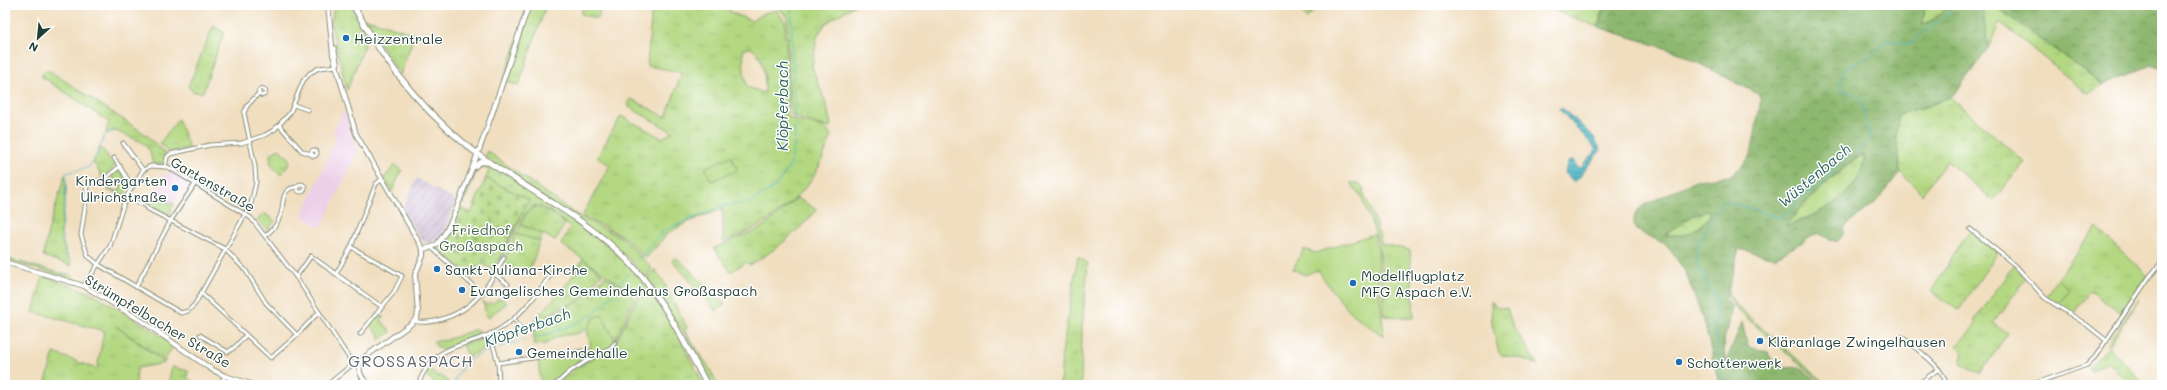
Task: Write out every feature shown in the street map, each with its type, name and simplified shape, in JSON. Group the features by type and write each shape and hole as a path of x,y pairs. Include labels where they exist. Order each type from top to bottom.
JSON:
{"main road":[{"path":"353,5 380,52 405,86 434,117 494,165 597,234 629,262 664,306 707,385"}],"street":[{"path":"330,5 328,12 333,58 337,66 356,134 423,249 423,256 415,275 418,312 414,321 364,356 359,366 360,375 370,385"},
{"path":"423,249 432,248 439,241 452,220 479,154 506,67 529,5"},
{"path":"165,166 167,157 170,154 206,145 230,145 265,136 279,125 294,105 304,81 310,73 318,68 337,66"},
{"path":"120,166 105,179 87,184 85,186 87,193 81,228 81,240 88,256 99,265 181,313 188,311 201,293 225,248 247,214 256,182 256,166 245,119 245,109 259,93"},
{"path":"294,105 308,110"},
{"path":"279,125 302,151 312,155"},
{"path":"84,286 110,246 126,197 143,170 123,143"},
{"path":"114,158 132,186"},
{"path":"473,169 481,162 494,165"},
{"name":"Gartenstraße","path":"143,170 151,166 165,166 247,214 266,235 296,277 353,364"},
{"path":"336,274 351,247 376,184 382,179"},
{"path":"136,287 171,220 195,184"},
{"path":"266,235 280,218 286,192 297,187"},
{"path":"126,197 225,248 246,271 266,303 297,335"},
{"path":"1970,229 2015,264 2045,298 2087,325 2106,343"},
{"path":"351,247 402,276 394,292 360,334"},
{"path":"432,248 482,294"},
{"path":"296,277 311,256 382,307"},
{"path":"414,321 423,324 452,316 466,309 482,294 496,275 504,257"},
{"name":"Strümpfelbacher Straße","path":"5,262 84,286 142,321 211,369 225,376 254,385"},
{"path":"2031,385 2087,365 2106,343 2150,276 2162,262"},
{"path":"418,385 426,368 444,352 454,346 490,334 514,319 531,302 552,273"},
{"path":"496,275 508,284"},
{"path":"201,293 271,358 297,335 319,312"},
{"path":"514,319 524,332 534,328"},
{"path":"490,334 498,363 499,385"},
{"path":"200,335 228,352 246,335"},
{"path":"1902,337 1939,369 1944,375 1946,385"},
{"path":"556,385 569,372 610,348 615,343"},
{"path":"498,363 583,351 586,351 590,359"},
{"path":"327,385 353,364 359,366"},
{"path":"1921,385 1922,380 1939,369"},
{"path":"220,385 225,376"}],"shaded area":[{"path":"342,112 345,113 358,151 321,228 302,216 337,137 333,134"},
{"name":"Kindergarten Ulrichstraße","path":"172,172 190,183 192,186 190,189 181,191 174,204 154,199 165,175"},
{"path":"417,178 456,201 443,233 431,244 425,243 421,239 402,210"}],"green space":[{"path":"334,5 350,5 368,37 347,90 331,25"},
{"path":"530,5 546,5 519,85 503,81"},
{"path":"583,5 601,5 598,19 581,14"},
{"path":"652,5 731,5 730,12 752,21 761,14 777,10 785,22 788,98 786,114 790,118 825,128 829,132 831,138 815,174 797,197 786,207 775,216 750,231 723,242 723,209 690,221 668,233 646,258 623,236 582,216 610,165 597,157 621,116 662,138 673,132 627,106 631,99 666,117 682,72 647,66","holes":["751,48 756,52 762,62 765,80 765,93 747,87 744,73 743,49"]},
{"path":"790,5 855,5 826,23 817,36 812,67 826,104 831,125 829,128 792,116 790,114 787,18 779,7 789,7"},
{"path":"1299,5 1319,5 1306,19"},
{"path":"1539,5 1604,5 1598,27"},
{"path":"1604,5 1925,5 1923,24 1937,17 1946,5 1982,5 1988,48 1954,95 1928,106 1899,114 1896,135 1900,172 1875,203 1845,226 1843,235 1837,242 1818,233 1775,258 1739,249 1726,298 1732,307 1728,329 1724,338 1725,364 1742,322 1748,347 1767,352 1773,361 1783,368 1800,367 1820,384 1718,385 1705,325 1686,273 1667,245 1636,230 1635,226 1634,216 1642,206 1697,180 1729,176 1742,166 1751,155 1761,100 1758,94 1677,52 1598,27","holes":["1864,154 1861,173 1849,191 1821,211 1786,227 1790,220 1809,199 1847,166","1709,211 1710,216 1690,233 1665,235 1694,215"]},
{"path":"1925,5 1946,5 1937,17 1923,24"},
{"path":"1982,5 1994,5 2103,85 2088,94 2000,22 1988,48"},
{"path":"1994,5 2162,5 2162,70 2151,65 2103,85"},
{"path":"364,18 415,34 400,75"},
{"path":"213,26 224,32 203,92 194,92 188,87"},
{"path":"47,69 148,136 166,155 164,163 153,165 150,151 142,142 116,131 106,133 109,122 41,76"},
{"path":"1950,97 2025,162 1993,200 1947,161 1922,194 1900,172 1896,135 1899,114 1928,106"},
{"path":"178,119 189,148 168,152 160,143"},
{"path":"100,147 115,166 103,178 93,162"},
{"path":"279,149 289,158 290,163 281,175 271,165 270,154"},
{"path":"487,151 578,216 623,238 651,267 651,270 646,278 627,257 486,157"},
{"path":"1863,154 1864,160 1861,172 1850,190 1841,199 1836,203 1786,227 1799,210 1833,177"},
{"path":"731,156 738,170 711,181 705,168"},
{"path":"482,164 496,168 509,176 592,233 624,260 637,274 659,304 704,385 575,385 559,382 577,368 615,344 643,286 642,285 637,293 633,293 561,244 570,228 553,213 537,206 533,207 524,215 501,261 499,259 529,200 486,178 489,170 482,166 477,170 464,204 462,202 475,172"},
{"path":"395,165 402,170 392,192 384,178"},
{"path":"118,169 121,170 129,186 124,195 108,190 108,180 110,189 119,192 121,186 114,184 112,175"},
{"path":"65,175 66,189 61,235 72,266 43,256 49,228"},
{"name":"Friedhof Großaspach","path":"486,178 529,200 493,270 481,263 473,278 437,249 460,208 471,213"},
{"path":"1350,183 1359,183 1363,188 1364,195 1371,210 1382,244 1410,250 1414,318 1384,316 1379,243 1361,196"},
{"path":"797,198 817,210 802,226 769,253 750,265 746,262 731,272 714,248 759,229"},
{"path":"154,199 174,204 170,213 167,215 151,206"},
{"path":"536,207 550,212 565,224 555,241 543,234 521,225 529,212"},
{"path":"1709,211 1710,216 1695,231 1680,235 1665,235 1694,215"},
{"path":"264,213 275,221 267,230 257,220"},
{"path":"521,225 543,234 540,241 516,234"},
{"path":"2096,227 2148,276 2123,315 2090,291 2073,314 2058,305 2070,289 2057,279"},
{"path":"1970,232 1998,252 1959,310 1931,292 1963,239"},
{"path":"516,234 540,241 528,275 503,263"},
{"name":"Modellflugplatz MFG Aspach e.V.","path":"1374,234 1378,250 1378,277 1384,336 1346,308 1318,270 1305,275 1293,269 1304,249 1315,253"},
{"path":"1078,257 1088,263 1082,327 1081,385 1060,385 1062,353"},
{"path":"5,258 63,274 69,274 77,281 5,260"},
{"path":"677,258 725,304 716,311 672,260"},
{"path":"583,259 602,274 577,302 559,308 546,316 580,301 605,276 632,294 634,299 615,341 602,316 587,329 578,333 556,337 546,344 535,345 532,324 570,280"},
{"path":"2014,265 2026,279 1993,323 2008,333 1980,374 1960,363 1963,352 1957,346 1977,323 1974,321"},
{"path":"655,269 663,281 687,328 684,330 707,364 718,385 712,385 692,345 647,279"},
{"path":"43,276 94,294 176,345 169,352 165,361 116,326 165,363 137,368 136,385 45,385 54,353 97,369 104,331 33,312"},
{"path":"2057,279 2070,289 2058,305 2045,297"},
{"path":"1728,293 1737,306 1827,385 1824,385 1739,311 1727,295"},
{"path":"2140,297 2109,347 2107,345"},
{"path":"498,298 500,300 502,298 507,303 487,318 483,302 488,305 491,302 493,304"},
{"path":"1491,300 1497,307 1507,308 1512,324 1538,366 1524,359 1501,355 1499,353 1492,324"},
{"path":"377,315 384,317 381,320 391,332 380,340 380,336 369,324"},
{"path":"602,315 615,341 610,348 592,356 587,348 591,347 587,329 594,318"},
{"path":"473,330 477,330 480,337 457,343 444,350 438,348 433,342 444,341"},
{"path":"488,338 493,348 482,350 468,357 462,344"},
{"path":"2109,347 2145,385 2131,385 2108,362 2091,371 2088,367"},
{"path":"582,352 586,354 587,360 541,385 538,359 569,357 571,354"},
{"path":"172,367 188,371 187,378 197,385 168,385"},
{"path":"428,367 438,377 441,375 451,385 436,385 425,374"}],"water":[{"path":"1561,107 1594,137 1601,150 1580,177 1574,182 1565,173 1567,163 1573,160 1578,168 1581,168 1595,152 1595,148 1559,109"}],"waterway":[{"name":"Klöpferbach","path":"638,260 663,231 720,207 750,202 775,187 791,164 795,138 791,5"},
{"name":"Wüstenbach","path":"1723,385 1714,331 1717,302 1696,262 1697,245 1708,224 1724,202 1754,209 1778,218 1790,211 1798,199 1825,182 1826,176 1831,175 1842,161 1858,151 1870,138 1860,99 1858,96 1840,90 1842,73 1845,69 1875,52 1888,40 1905,44 1914,43 1917,37 1950,13 1952,5"},
{"path":"65,200 66,173 89,167 98,153 105,135 114,130"},
{"path":"61,230 65,202"},
{"path":"61,232 63,246"},
{"path":"64,249 69,260"},
{"name":"Klöpferbach","path":"495,348 563,329 588,317 606,301 628,273"},
{"name":"Klöpferbach","path":"454,385 463,366 479,354 492,349"}],"place":[{"name":"Heizzentrale","path":"346,38"},
{"name":"Kindergarten Ulrichstraße","path":"175,188"},
{"name":"Sankt-Juliana-Kirche","path":"437,269"},
{"name":"Modellflugplatz MFG Aspach e.V.","path":"1353,283"},
{"name":"Evangelisches Gemeindehaus Großaspach","path":"462,290"},
{"name":"Kläranlage Zwingelhausen","path":"1760,341"},
{"name":"Gemeindehalle","path":"519,352"},
{"name":"Schotterwerk","path":"1679,362"}],"district":[{"name":"GROSSASPACH","path":"411,360"}]}
